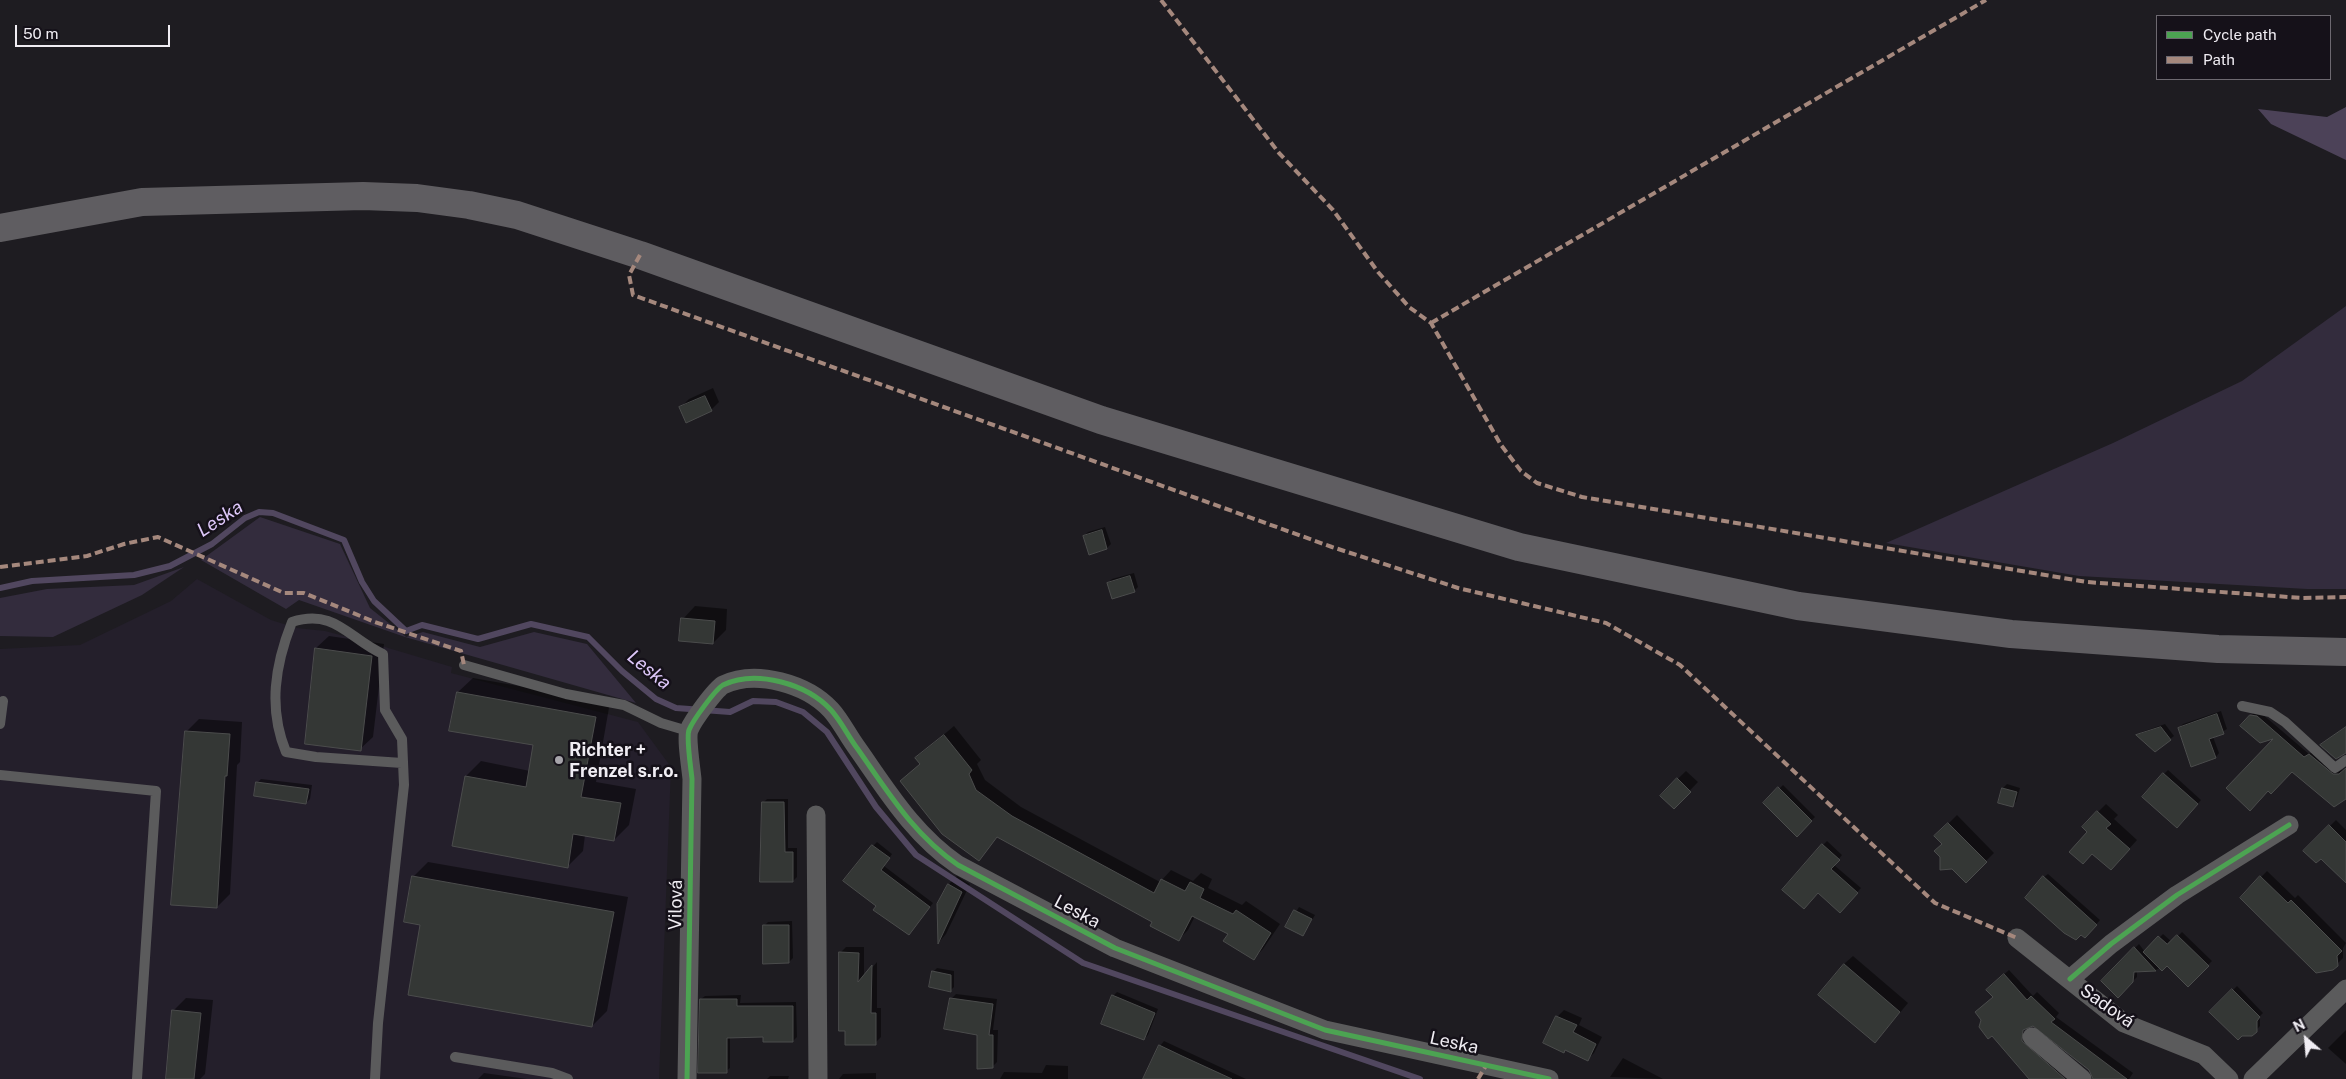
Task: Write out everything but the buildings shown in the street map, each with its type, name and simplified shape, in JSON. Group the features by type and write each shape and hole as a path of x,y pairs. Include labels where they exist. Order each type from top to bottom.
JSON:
{"main road":[{"path":"0,228 142,202 363,196 417,198 469,205 517,215 640,255 1101,420 1519,547 1798,606 2011,634 2218,649 2346,652"}],"street":[{"name":"Leska","path":"691,726 718,688 734,680 786,682 802,689 830,710 892,797 924,838 940,852 958,865 1115,948 1324,1030 1548,1079"},
{"name":"Vilová","path":"688,1079 691,726"},
{"path":"816,815 818,1079"},
{"path":"2070,979 2111,944 2177,895 2289,825"},
{"name":"Sadová","path":"2017,938 2124,1023 2204,1055 2229,1079"},
{"path":"2253,1079 2346,989"},
{"path":"2032,1037 2082,1079"}],"lane":[{"path":"375,1079 378,1023 404,785 402,739 385,710 383,654 369,648 353,633 332,620 306,617 292,622 274,683 275,715 286,752 316,757 402,763"},
{"path":"464,665 566,694 624,705 661,723 691,726"},
{"path":"0,724 3,701"},
{"path":"2242,706 2270,712 2285,722 2335,768 2346,760"},
{"path":"0,775 156,792 137,1079"},
{"path":"455,1057 552,1073 568,1079"}],"shaded area":[{"path":"2346,107 2346,160 2271,124 2258,109 2327,117"},
{"path":"2346,306 2346,589 2307,589 2079,576 1886,543 2113,443 2242,381"},
{"path":"260,517 340,544 370,608 406,637 423,632 480,647 534,632 587,644 636,703 405,637 299,600 286,609 201,560"},
{"path":"184,567 142,595 53,637 0,636 0,598 47,589 134,585"},
{"path":"197,579 271,620 297,628 325,631 375,644 452,667 451,673 638,722 671,767 659,1079 0,1079 0,649 80,645 171,601"}],"waterway":[{"name":"Leska","path":"0,588 32,581 134,575 170,566 212,544 245,518 259,512 273,513 344,540 362,582 374,601 406,631 422,625 478,639 531,624 588,637 622,671 656,699 676,708 730,712 753,701 776,702 803,712 827,732 876,807 916,855 1083,963 1420,1079"}],"marked path":[{"path":"1161,0 1279,153 1333,210 1378,272 1409,307 1431,323 1501,445 1521,471 1537,483 1582,497 2087,582 2302,598 2346,597"},
{"path":"1431,323 1986,0"},
{"path":"640,255 629,275 633,295 1332,547 1458,588 1606,623 1680,665 1935,903 2017,938"},
{"path":"0,567 87,556 124,544 158,537 284,593 304,593 375,622 461,651 464,665"},
{"path":"1478,1079 1487,1064"}],"cycle path":[{"path":"687,1079 692,779 688,734 691,725 699,713 719,688 736,680 750,679 765,679 795,686 821,701 838,719 914,826 942,853 958,865 1115,948 1325,1030 1549,1079"},
{"path":"2070,979 2111,944 2177,895 2289,825"}],"place":[{"name":"Richter + Frenzel s.r.o.","path":"559,760"}]}
